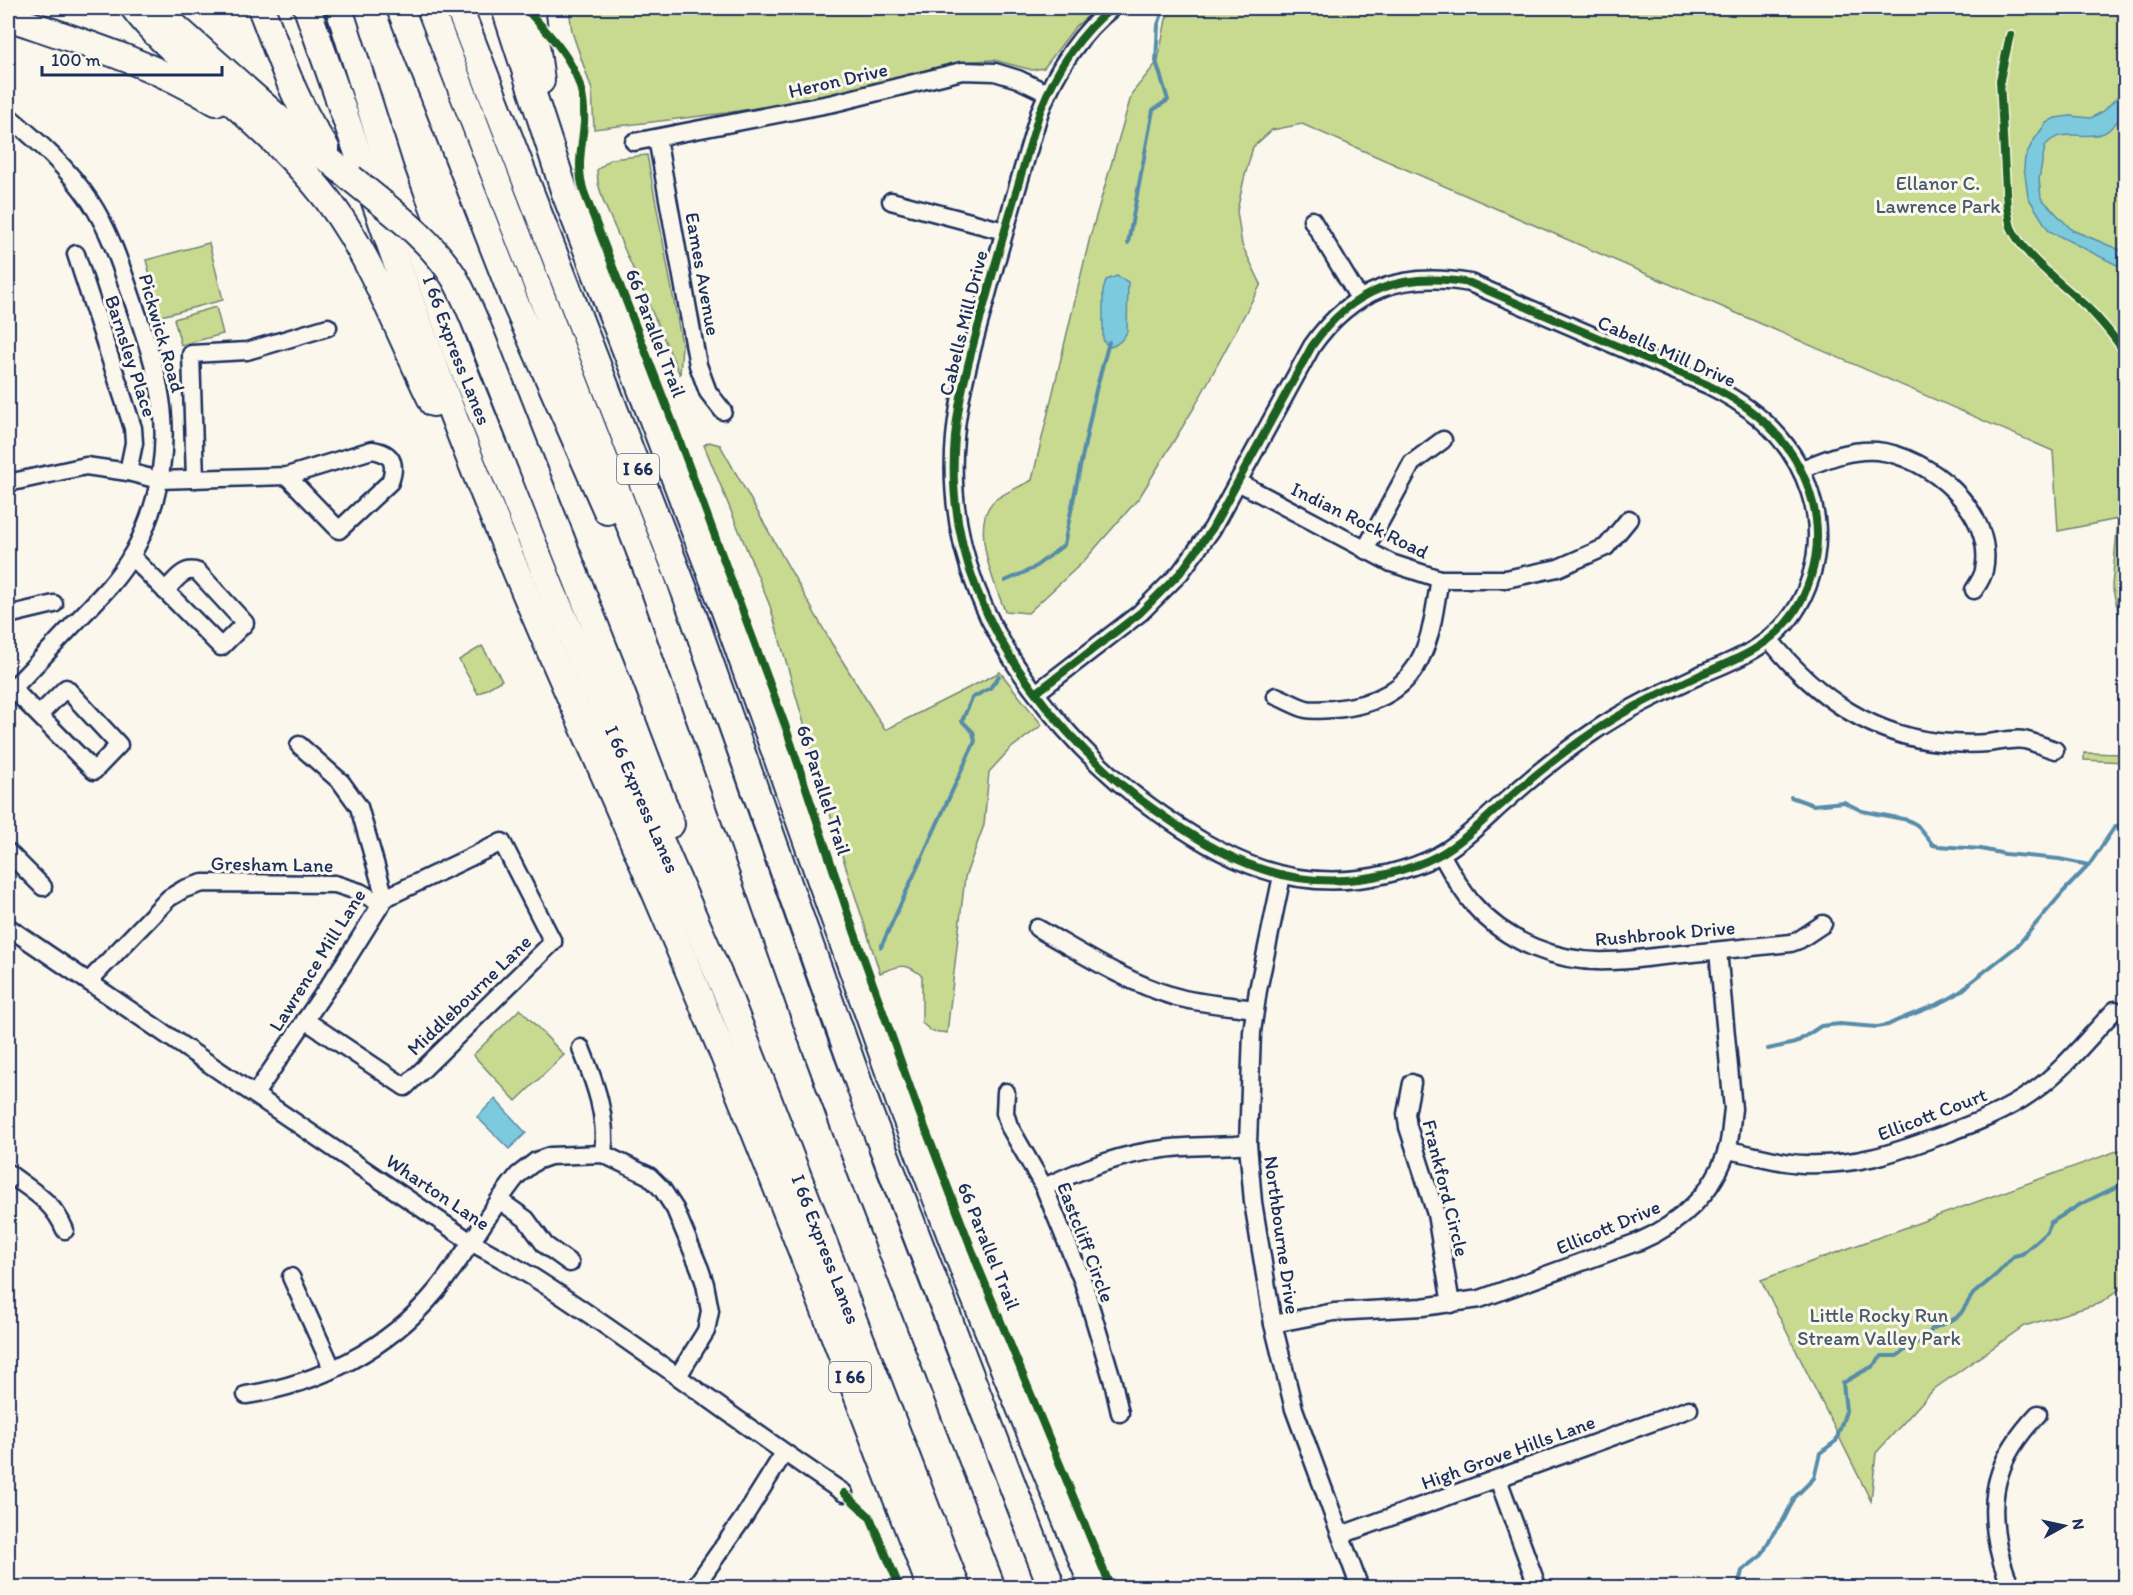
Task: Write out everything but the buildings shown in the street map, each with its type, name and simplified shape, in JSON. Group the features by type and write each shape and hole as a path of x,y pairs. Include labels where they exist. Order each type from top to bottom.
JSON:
{"highway":[{"path":"134,8 161,39 241,110 303,171 327,199 358,247 385,300 416,370 512,562"},
{"path":"154,8 313,140 351,178 418,235 443,262 463,295 655,780 697,897 730,1001"},
{"path":"261,8 313,140"},
{"name":"I 66","path":"307,8 441,384 512,562 722,1050 931,1587"},
{"name":"I 66 Express Lanes","path":"339,8 394,181 473,395 553,593 730,1001 957,1587"},
{"path":"400,8 514,300 712,750"},
{"path":"430,8 653,585 862,1173 1022,1587"},
{"name":"I 66","path":"459,8 685,592 837,1022 906,1209 1052,1587"},
{"path":"467,8 485,74"},
{"path":"505,8 573,215 725,611 919,1154 1018,1406 1094,1587"},
{"path":"531,8 544,97 570,190 573,215"},
{"path":"8,17 81,42 171,78 219,105 273,142"},
{"path":"450,62 507,178 620,467 722,739 778,855"},
{"path":"906,1209 998,1413 1070,1587"}],"street":[{"name":"Cabells Mill Drive","path":"1036,693 1140,613 1162,593 1201,545 1312,346 1332,321 1359,298 1412,280 1449,280 1470,283 1698,381 1737,400 1758,414 1777,432 1802,469 1814,502 1817,526 1814,565 1806,589 1795,610 1783,627 1769,639 1748,653 1656,695 1590,734 1562,754 1441,854 1403,869 1354,880 1318,880 1282,876 1245,863 1213,848 1143,802 1080,747 1052,715 1036,693 1011,658 990,624 980,603 963,549 955,496 954,450 959,406 1004,231 1040,111 1055,76 1081,38 1112,8"},
{"name":"Heron Drive","path":"634,142 855,99 962,71 995,72 1018,79 1047,93"},
{"name":"Pickwick Road","path":"8,117 42,146 74,180 101,219 115,247 148,345 158,383 163,420 163,455 159,480 149,517 131,556 104,593 9,689"},
{"name":"Eames Avenue","path":"657,138 698,365 704,384 723,411"},
{"path":"891,201 1004,231"},
{"path":"1312,220 1359,298"},
{"name":"Barnsley Place","path":"76,254 133,428 134,443 128,472"},
{"path":"195,479 191,354 248,351 328,327"},
{"path":"1365,550 1412,463 1443,440"},
{"path":"8,482 86,466 128,472 159,480 287,476 372,450 384,452 391,459 394,471 390,482 339,530 287,476"},
{"path":"1802,469 1835,455 1879,451 1898,455 1930,470 1966,504 1978,525 1985,548 1984,570 1974,591"},
{"name":"Indian Rock Road","path":"1238,482 1391,563 1440,579 1506,579 1558,568 1606,547 1629,519"},
{"path":"131,556 165,591 221,647 245,623 198,572 192,569 186,571 165,591"},
{"path":"1276,696 1306,709 1316,710 1359,706 1377,700 1395,689 1411,674 1423,653 1429,635 1440,579"},
{"path":"8,615 54,604"},
{"path":"1769,639 1791,665 1820,693 1850,713 1881,728 1915,738 1949,743 1981,744 2025,740 2055,750"},
{"path":"9,689 39,715 94,771 119,745 66,688 39,715"},
{"name":"Lawrence Mill Lane","path":"255,1094 345,962 383,901 359,807 341,782 299,745"},
{"name":"Middlebourne Lane","path":"305,1020 405,1087 553,942 502,842 383,901"},
{"path":"8,852 43,887"},
{"name":"Rushbrook Drive","path":"1441,854 1460,887 1485,916 1521,942 1566,958 1608,961 1791,943 1823,924"},
{"name":"Northbourne Drive","path":"1282,876 1255,1009 1248,1144 1253,1202 1273,1324 1294,1408 1360,1587"},
{"name":"Gresham Lane","path":"89,981 169,898 184,889 203,883 335,884 383,901"},
{"name":"Wharton Lane","path":"8,927 471,1242 538,1280 844,1493"},
{"path":"1036,928 1126,977 1157,991 1191,1000 1255,1009"},
{"name":"Ellicott Drive","path":"1273,1324 1334,1312 1451,1304 1480,1299 1640,1241 1664,1230 1680,1219 1697,1202 1715,1177 1727,1150 1733,1109 1718,951"},
{"name":"Ellicott Court","path":"1727,1150 1800,1164 1832,1164 1873,1159 1900,1151 1983,1120 2032,1093 2052,1076 2115,1010"},
{"path":"581,1048 591,1072 603,1114 606,1135 603,1154"},
{"name":"Frankford Circle","path":"1412,1083 1406,1114 1408,1127 1436,1214 1451,1304"},
{"name":"Eastcliff Circle","path":"1006,1092 1005,1113 1009,1126 1044,1187 1083,1282 1120,1413"},
{"path":"1044,1187 1084,1168 1130,1154 1165,1148 1248,1144"},
{"path":"246,1395 293,1385 369,1350 400,1328 436,1290 518,1175 536,1161 550,1156 603,1154 649,1176 662,1189 675,1209 705,1284 710,1311 706,1331 678,1376"},
{"path":"8,1173 51,1205 59,1214 65,1230"},
{"path":"499,1200 526,1219 545,1245 570,1263"},
{"path":"291,1277 332,1368"},
{"name":"High Grove Hills Lane","path":"1341,1535 1689,1409"},
{"path":"2012,1587 2001,1556 1995,1524 1999,1473 2022,1431 2038,1414"},
{"path":"694,1587 744,1517 784,1453"},
{"path":"1498,1479 1538,1587"}],"green space":[{"path":"569,8 1098,8 1075,27 1044,68 1032,70 994,60 971,61 929,69 873,87 826,97 718,114 594,129 592,90 572,32"},
{"name":"Ellanor C. Lawrence Park","path":"1172,8 2125,8 2125,639 2112,586 2118,519 2058,531 2053,451 1302,124 1272,130 1253,147 1237,211 1242,245 1261,284 1194,408 1139,498 1084,561 1028,613 1005,611 986,555 984,524 987,510 999,497 1032,480 1090,237 1132,93 1158,61 1166,19"},
{"path":"647,155 682,344 680,375 604,203 598,183 597,170 611,159"},
{"path":"209,243 223,300 161,316 146,260"},
{"path":"216,307 223,334 181,345 174,319"},
{"path":"709,442 720,445 832,644 885,730 1000,672 1042,725 1010,749 989,772 984,825 965,877 947,1033 931,1031 922,1023 922,976 911,968 902,966 880,973 842,855 770,606 704,445"},
{"path":"482,646 502,680 478,694 459,660"},
{"path":"2084,753 2125,754 2125,762 2084,760"},
{"path":"520,1009 564,1055 516,1101 473,1055"},
{"name":"Little Rocky Run Stream Valley Park","path":"2125,1148 2125,1285 2101,1303 2024,1326 1934,1389 1876,1453 1871,1501 1761,1280"}],"water":[{"path":"2125,95 2125,115 2107,132 2089,136 2065,135 2051,140 2045,146 2039,179 2041,198 2072,230 2125,252 2125,269 2049,231 2028,197 2024,167 2025,158 2032,143 2046,123 2055,118 2070,116 2091,118 2104,111 2117,97"},
{"path":"1117,276 1128,282 1127,332 1120,342 1110,347 1103,338 1103,291 1106,280"},
{"path":"495,1099 526,1133 509,1149 477,1117"}],"waterway":[{"path":"1128,243 1153,110 1168,100 1156,61 1158,25 1164,8"},
{"path":"1005,581 1032,569 1064,545 1096,390 1109,342"},
{"path":"881,947 975,741 973,732 962,721 972,698 990,688 999,676"},
{"path":"1791,797 1813,805 1844,802 1862,811 1908,820 1917,825 1933,845 1981,849 2089,865"},
{"path":"1768,1049 1795,1043 1821,1026 1840,1024 1877,1027 1888,1025 1954,996 2017,946 2089,865 2114,828 2126,822"},
{"path":"1738,1588 1742,1571 1762,1555 1795,1497 1814,1478 1820,1453 1836,1441 1846,1411 1843,1383 1872,1367 1882,1356 1897,1356 1923,1341 1932,1329 1956,1318 1973,1294 2014,1256 2022,1254 2047,1232 2050,1223 2081,1204 2118,1186 2126,1175"}],"cycle path":[{"name":"66 Parallel Trail","path":"525,8 559,46 568,59 581,88 584,123 580,166 584,192 785,725 850,920 919,1112 980,1271 1111,1588"},
{"path":"1036,693 1140,613 1180,573 1212,529 1312,346 1327,326 1344,310 1362,298 1380,289 1401,283 1422,280 1470,283 1708,385 1742,404 1771,428 1794,457 1803,474 1815,514 1817,535 1815,556 1811,577 1803,597 1792,615 1761,645 1741,657 1647,700 1606,723 1546,767 1454,845 1425,862 1387,874 1353,880 1291,877 1262,869 1207,844 1179,827 1118,782 1058,721 1031,687 991,623 965,554 954,483 954,445 964,381 1040,111 1053,82 1078,42 1112,8"},
{"path":"2010,35 2000,80 2007,209 2011,227 2026,251 2094,314 2126,355"},
{"path":"844,1493 870,1517 900,1588"}]}
